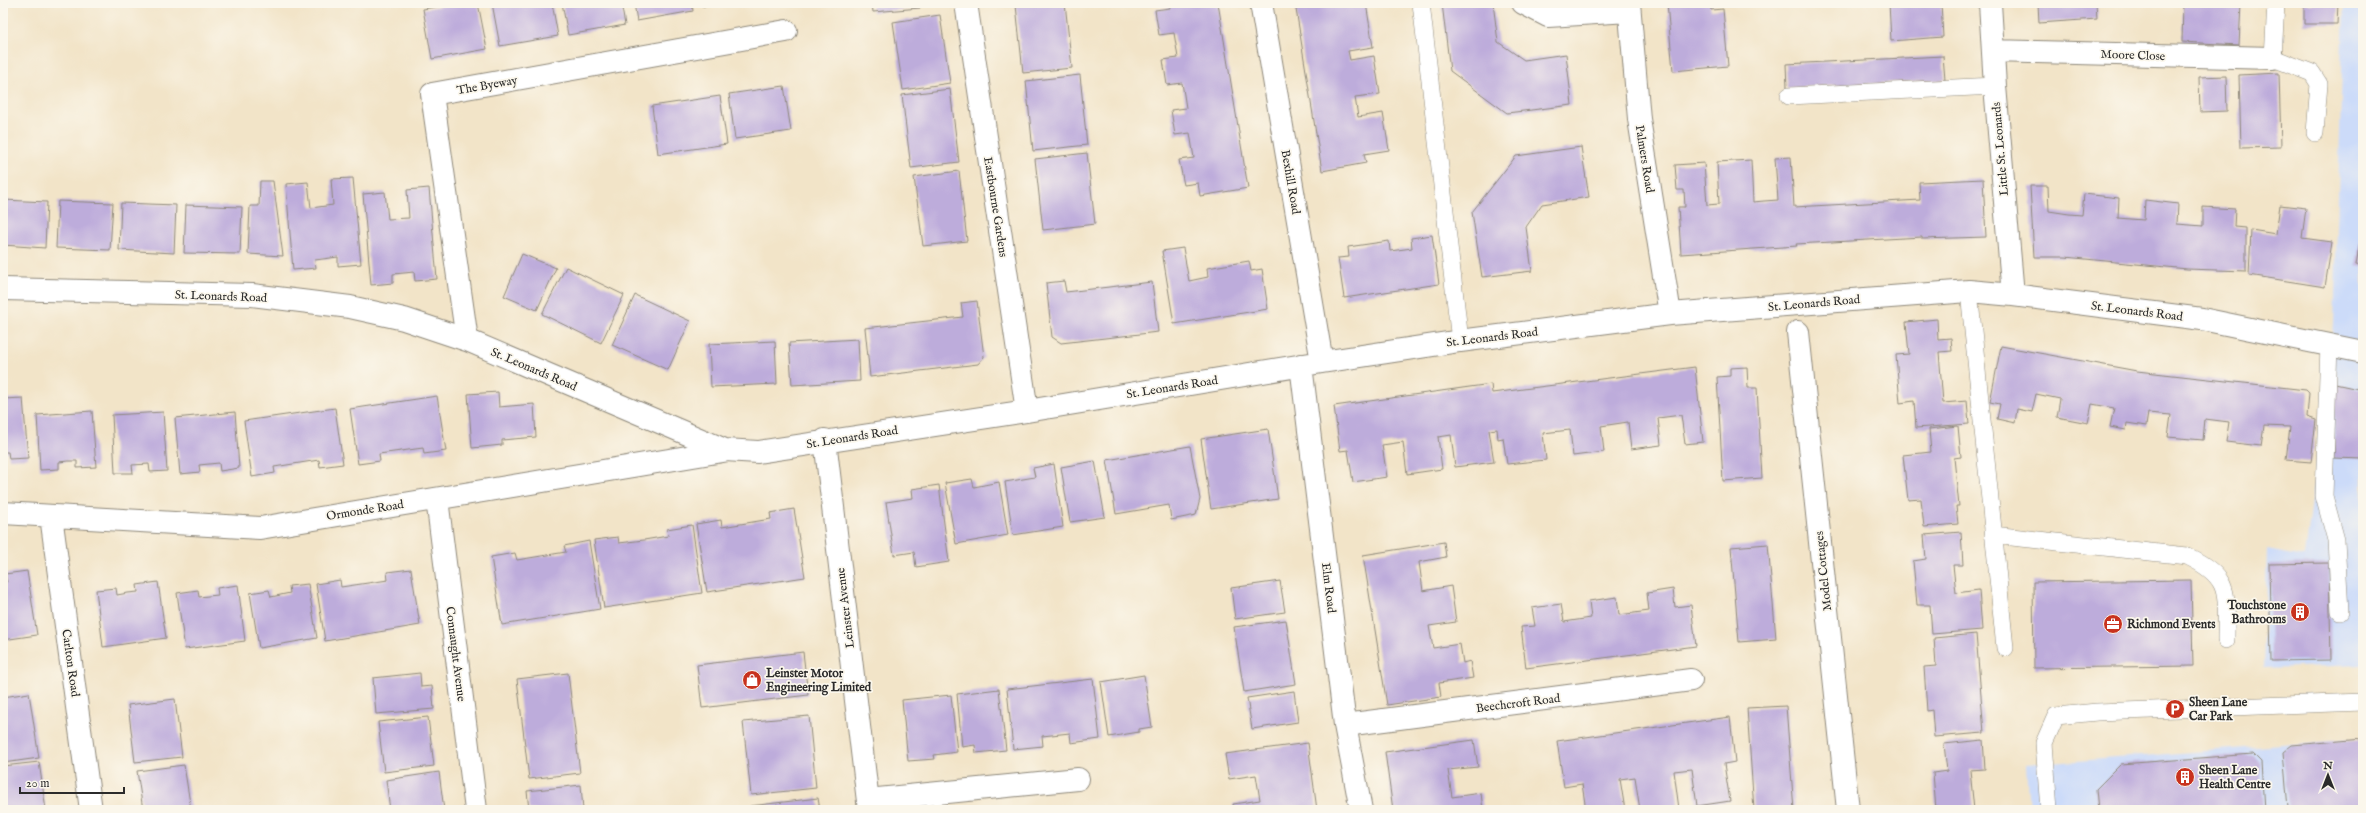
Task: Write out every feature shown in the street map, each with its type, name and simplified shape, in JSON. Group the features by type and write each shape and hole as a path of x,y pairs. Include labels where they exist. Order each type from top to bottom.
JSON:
{"street":[{"name":"Eastbourne Gardens","path":"966,3 1027,411"},
{"name":"Bexhill Road","path":"1261,3 1311,363"},
{"path":"1523,3 1548,16 1629,7"},
{"name":"Little St. Leonards","path":"1990,3 1994,86 2013,295"},
{"name":"Palmers Road","path":"1629,7 1639,119 1670,314"},
{"name":"The Byeway","path":"466,340 432,94 786,31"},
{"name":"Moore Close","path":"1993,51 2273,58"},
{"name":"St. Leonards Road","path":"3,289 252,295 357,309 404,319 466,340 725,450 758,452 825,440 1027,411 1311,363 1460,341 1670,314 1969,291 2013,295 2202,319 2363,352"},
{"name":"Model Cottages","path":"1798,332 1848,810"},
{"name":"Elm Road","path":"1311,363 1345,725 1360,810"},
{"name":"Leinster Avenue","path":"825,440 868,805 1078,779"},
{"name":"Ormonde Road","path":"3,513 260,528 725,450"},
{"name":"Connaught Avenue","path":"437,499 476,810"},
{"name":"Carlton Road","path":"51,516 91,810"},
{"name":"Beechcroft Road","path":"1345,725 1691,680"}],"lane":[{"path":"1421,3 1460,341"},
{"path":"2276,3 2273,58 2312,73 2319,84 2315,133"},
{"path":"1789,96 1994,86"},
{"path":"1969,291 2005,648"},
{"path":"2329,344 2324,496 2336,540 2340,612"},
{"path":"1993,535 2188,556 2208,566 2218,576 2226,593 2226,640"},
{"path":"2050,810 2044,743 2056,716 2097,712 2363,702"}],"shaded area":[{"path":"2344,3 2363,3 2363,665 2263,668 2267,550 2305,557 2334,324"},
{"path":"2346,740 2363,740 2363,810 2029,810 2026,765"}],"building":[{"path":"460,3 478,3 487,49 432,59 423,9"},
{"path":"492,3 552,3 558,36 500,46"},
{"path":"562,3 621,3 625,25 568,35"},
{"path":"634,3 692,3 693,11 637,21"},
{"path":"702,3 720,3 720,4 703,7"},
{"path":"872,3 919,3 920,8 873,12"},
{"path":"1065,3 1072,68 1023,73 1016,5"},
{"path":"1169,3 1218,3 1248,188 1200,196 1198,183 1184,185 1179,160 1194,158 1190,133 1175,135 1171,110 1186,108 1182,83 1167,85 1163,60 1178,58 1176,45 1174,33 1159,35 1155,10 1170,8"},
{"path":"1295,3 1366,3 1373,47 1348,51 1350,60 1374,56 1380,94 1355,97 1358,117 1383,113 1389,150 1364,154 1366,163 1322,171"},
{"path":"1442,3 1493,3 1498,42 1524,60 1566,54 1572,105 1507,113 1450,71"},
{"path":"1667,3 1719,3 1710,5 1711,10 1723,9 1728,66 1673,71"},
{"path":"1889,3 1941,3 1943,37 1891,41"},
{"path":"2038,3 2096,3 2097,19 2039,23"},
{"path":"2183,3 2241,3 2239,45 2182,42"},
{"path":"2304,3 2338,3 2337,24 2304,24"},
{"path":"940,15 950,83 903,90 893,22"},
{"path":"1943,56 1945,80 1787,88 1786,64"},
{"path":"2279,73 2281,147 2241,148 2239,75"},
{"path":"1080,75 1087,145 1033,151 1026,81"},
{"path":"2226,76 2227,111 2200,112 2199,77"},
{"path":"784,86 791,131 735,139 729,94"},
{"path":"950,89 959,162 911,168 902,95"},
{"path":"720,96 727,144 658,154 652,106"},
{"path":"1581,147 1589,197 1542,204 1526,227 1532,271 1482,277 1472,212 1516,156"},
{"path":"1087,153 1095,224 1043,230 1035,159"},
{"path":"1791,157 1794,207 1920,200 1919,182 1983,179 1986,237 1922,239 1922,237 1796,244 1797,246 1681,254 1678,207 1685,207 1684,190 1677,190 1675,165 1704,163 1707,205 1719,204 1717,162 1751,160 1753,202 1778,200 1775,158"},
{"path":"959,171 967,241 923,246 914,177"},
{"path":"353,178 361,264 338,266 338,257 315,260 316,268 293,270 286,184 308,182 311,208 333,205 331,179"},
{"path":"260,181 273,181 283,256 248,254 250,206 259,206"},
{"path":"2030,186 2048,186 2049,211 2069,214 2082,215 2084,194 2119,198 2118,218 2144,220 2145,200 2178,204 2177,224 2203,226 2203,207 2235,209 2234,227 2246,228 2246,271 2187,269 2065,257 2034,257"},
{"path":"429,188 437,279 415,281 414,272 393,274 393,283 371,285 363,194 385,192 388,219 409,218 407,190"},
{"path":"3,200 47,202 45,248 3,245"},
{"path":"58,201 113,203 110,250 56,248"},
{"path":"121,203 176,205 174,253 119,250"},
{"path":"186,205 242,207 240,254 184,253"},
{"path":"2280,205 2306,208 2302,238 2332,242 2325,287 2249,275 2251,230 2276,234"},
{"path":"2363,229 2363,266 2356,265"},
{"path":"1432,235 1439,284 1344,298 1338,258 1349,257 1348,247 1389,241 1390,251 1412,248 1411,238"},
{"path":"1183,248 1189,281 1208,277 1207,268 1249,261 1251,271 1262,269 1268,309 1174,324 1162,251"},
{"path":"522,254 556,268 537,310 504,296"},
{"path":"566,267 624,295 601,343 542,314"},
{"path":"1064,281 1066,292 1152,282 1158,332 1061,343 1052,337 1046,283"},
{"path":"635,295 690,321 668,370 612,345"},
{"path":"977,301 984,357 978,364 870,377 865,328 963,317 961,303"},
{"path":"1937,319 1938,339 1951,338 1952,351 1939,352 1943,403 1967,401 1969,424 1916,428 1914,401 1900,403 1896,355 1909,354 1906,322"},
{"path":"858,339 860,381 792,385 789,343"},
{"path":"775,341 777,384 711,387 709,344"},
{"path":"2001,346 2137,371 2306,390 2309,393 2307,417 2316,420 2311,462 2286,460 2290,427 2264,426 2261,446 2226,442 2229,422 2205,419 2203,440 2168,437 2171,415 2148,413 2146,426 2127,423 2126,430 2110,427 2114,408 2092,404 2088,423 2057,417 2060,399 2036,394 2032,412 2017,409 2015,423 1997,419 2000,404 1990,402"},
{"path":"1695,367 1703,442 1685,444 1681,415 1658,418 1661,445 1631,449 1628,422 1601,426 1604,452 1573,456 1570,430 1543,433 1546,460 1507,464 1503,438 1498,439 1497,429 1489,430 1494,462 1455,467 1451,435 1438,437 1442,469 1407,474 1403,442 1382,445 1387,477 1353,482 1348,450 1340,451 1334,406 1491,384 1492,393"},
{"path":"1747,367 1748,388 1757,388 1762,478 1723,481 1717,377 1730,376 1730,368"},
{"path":"2335,384 2363,390 2363,459 2334,458"},
{"path":"498,392 499,407 534,404 536,437 502,440 502,445 472,448 468,394"},
{"path":"437,396 446,451 424,454 423,448 379,454 380,461 358,464 350,409"},
{"path":"23,398 28,458 9,459 8,452 3,452 3,399"},
{"path":"335,408 343,464 320,467 319,460 274,467 275,473 252,477 244,421"},
{"path":"92,411 96,467 77,468 77,461 68,461 59,462 59,469 40,470 37,415"},
{"path":"163,412 167,471 150,472 149,464 132,465 133,473 115,473 112,415"},
{"path":"235,412 239,468 220,471 219,463 199,465 200,472 180,474 175,418"},
{"path":"1958,426 1961,457 1954,458 1959,506 1956,506 1958,524 1924,527 1921,499 1908,500 1903,455 1931,452 1929,429"},
{"path":"1268,429 1278,499 1211,509 1201,439"},
{"path":"1190,446 1200,499 1196,515 1171,520 1169,505 1116,514 1107,460"},
{"path":"1095,461 1105,517 1070,522 1061,467"},
{"path":"1054,464 1063,527 1013,535 1005,482 1035,477 1033,468"},
{"path":"972,479 974,487 999,482 1008,535 956,544 945,483"},
{"path":"939,485 949,562 916,567 914,552 894,555 886,502 913,498 912,489"},
{"path":"794,509 805,577 707,592 696,524 721,520 722,527 771,519 770,513"},
{"path":"692,525 702,593 604,608 594,540 618,537 619,543 644,540 668,536 667,529"},
{"path":"1961,532 1963,565 1953,565 1956,593 1979,590 1982,630 1932,634 1930,605 1917,605 1913,561 1926,559 1924,535"},
{"path":"589,541 600,609 502,625 491,557 515,553 517,560 566,552 564,546"},
{"path":"1444,542 1446,557 1419,562 1423,591 1451,586 1456,622 1429,626 1433,648 1460,644 1463,663 1470,661 1473,678 1439,683 1441,697 1387,705 1363,555"},
{"path":"1768,544 1776,639 1739,642 1731,547"},
{"name":"Touchstone Bathrooms","path":"2329,563 2331,660 2271,661 2269,564"},
{"path":"411,569 420,625 325,641 316,584 340,580 341,587 388,580 387,572"},
{"path":"27,571 37,635 3,640 3,582 7,582 5,574"},
{"name":"Richmond Events","path":"2191,580 2193,666 2034,668 2033,582"},
{"path":"1280,581 1285,612 1235,619 1231,588"},
{"path":"158,582 166,638 103,647 96,590 116,588 117,595 138,592 137,585"},
{"path":"308,584 317,638 259,648 250,593 269,590 271,597 290,593 289,586"},
{"path":"238,585 245,641 185,649 177,593 198,590 199,597 218,595 217,588"},
{"path":"1673,589 1675,607 1691,605 1696,646 1526,668 1521,627 1535,626 1532,608 1561,604 1564,622 1591,618 1589,601 1617,597 1619,615 1649,611 1647,593"},
{"path":"1286,620 1296,684 1244,692 1234,627"},
{"path":"1976,634 1984,733 1934,737 1932,710 1927,711 1924,667 1936,666 1934,638"},
{"name":"Leinster Motor Engineering Limited","path":"803,652 808,695 702,708 697,665"},
{"path":"420,673 421,687 432,686 434,709 376,714 373,678"},
{"path":"568,673 580,773 529,779 517,679"},
{"path":"1144,675 1152,727 1139,729 1139,732 1109,737 1101,682"},
{"path":"1093,679 1100,739 1071,743 1070,733 1042,736 1043,746 1013,749 1007,689"},
{"path":"999,689 1006,750 976,753 975,745 962,747 957,694"},
{"path":"1294,691 1298,722 1252,729 1247,698"},
{"path":"29,693 39,758 3,763 3,697"},
{"path":"951,695 957,752 934,755 935,759 908,761 902,700"},
{"path":"175,699 182,757 135,762 128,705"},
{"path":"1786,706 1794,810 1754,810 1747,708"},
{"path":"809,716 816,788 751,795 743,722"},
{"path":"428,717 434,766 384,772 378,722"},
{"path":"1730,717 1735,762 1724,764 1730,801 1697,806 1692,769 1674,771 1679,809 1640,810 1635,777 1620,779 1625,810 1586,810 1582,784 1564,787 1557,741"},
{"path":"2363,739 2363,810 2288,808 2283,752 2292,745"},
{"path":"1474,740 1478,767 1448,770 1452,797 1481,793 1483,810 1393,810 1385,752"},
{"path":"1983,740 1985,769 1970,770 1974,810 1936,810 1933,773 1947,771 1944,744"},
{"path":"1308,743 1317,810 1234,810 1233,804 1260,800 1256,775 1229,779 1225,754"},
{"name":"Sheen Lane Health Centre","path":"2253,754 2261,762 2264,810 2098,810 2096,789 2121,764"},
{"path":"39,762 46,810 3,810 3,766"},
{"path":"184,765 191,810 143,810 137,771"},
{"path":"439,772 444,810 390,810 386,780"},
{"path":"581,785 583,810 529,810 527,791"},
{"path":"818,798 820,810 751,810 750,806"}],"place":[{"name":"Touchstone Bathrooms","path":"2300,612"},
{"name":"Richmond Events","path":"2113,624"},
{"name":"Leinster Motor Engineering Limited","path":"752,680"},
{"name":"Sheen Lane Car Park","path":"2175,709"},
{"name":"Sheen Lane Health Centre","path":"2185,777"}]}
